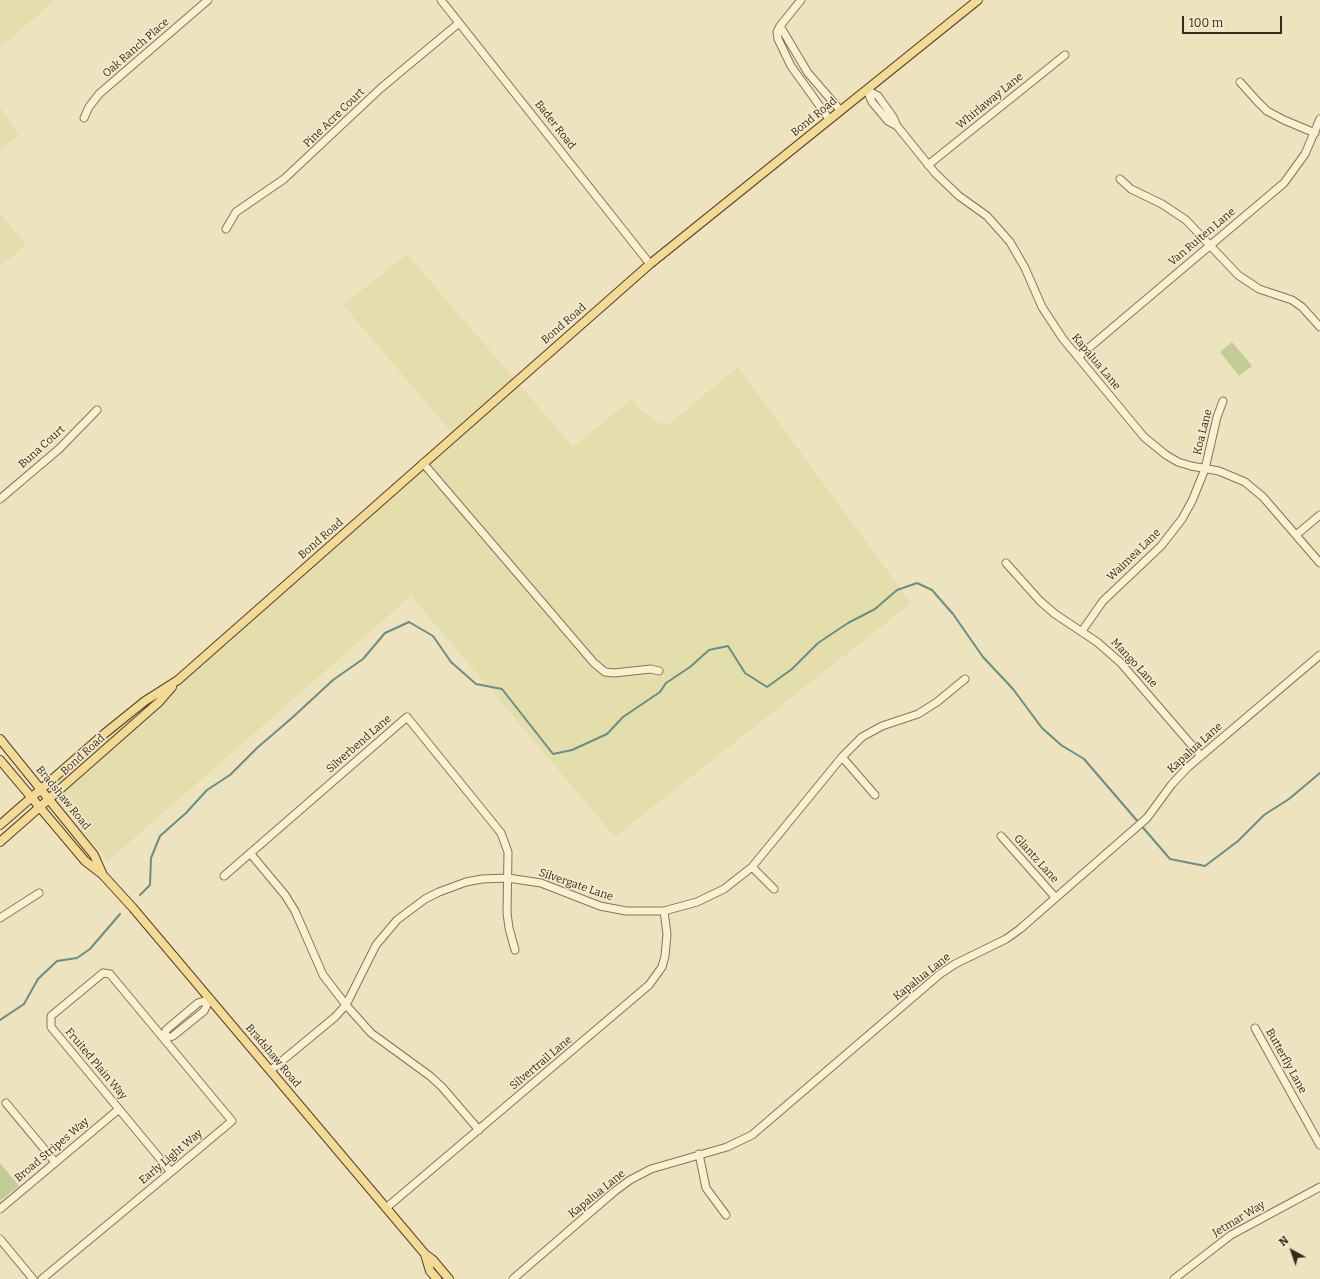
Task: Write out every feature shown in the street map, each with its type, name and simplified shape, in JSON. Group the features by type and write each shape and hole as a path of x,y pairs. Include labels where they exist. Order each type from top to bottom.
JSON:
{"main road":[{"name":"Bond Road","path":"0,825 104,734 178,680 650,264 978,0"},
{"name":"Bond Road","path":"0,842 41,808 159,702 178,680"},
{"path":"101,754 113,737 134,718 135,710"},
{"name":"Bradshaw Road","path":"0,739 94,855 102,874"},
{"name":"Bradshaw Road","path":"0,760 85,861 102,874 271,1070 424,1254 433,1260 449,1279"},
{"name":"Bradshaw Road","path":"424,1254 430,1270 437,1279"}],"street":[{"name":"Oak Ranch Place","path":"84,118 89,107 99,94 208,0"},
{"name":"Bader Road","path":"441,0 650,264"},
{"path":"801,0 780,26 777,32 778,38 791,66 829,119"},
{"name":"Pine Acre Court","path":"226,229 236,212 284,179 381,88 460,23"},
{"path":"780,26 808,73 840,110"},
{"name":"Whirlaway Lane","path":"928,165 1065,55"},
{"path":"1240,82 1267,111 1315,133"},
{"name":"Kapalua Lane","path":"867,90 872,102 888,121 897,126 946,185 987,216 1010,242 1023,262 1050,320 1078,357 1154,447 1178,462 1232,476 1251,487 1263,497 1320,564"},
{"name":"Van Ruiten Lane","path":"1078,357 1284,182 1305,154 1320,118"},
{"path":"1120,179 1140,195 1177,213 1194,227 1238,276 1259,288 1292,300 1302,307 1320,326"},
{"name":"Koa Lane","path":"1205,469 1217,416 1223,401"},
{"name":"Buna Court","path":"0,499 58,449 97,410"},
{"path":"423,464 594,663 605,672 614,673 651,669 659,671"},
{"name":"Waimea Lane","path":"1082,631 1103,601 1147,561 1170,536 1192,501 1205,469"},
{"path":"1296,535 1320,515"},
{"name":"Mango Lane","path":"1006,563 1040,601 1055,614 1098,642 1120,662 1201,756"},
{"name":"Kapalua Lane","path":"514,1279 615,1191 630,1180 665,1164 727,1147 752,1134 940,974 954,964 1006,939 1020,929 1147,818 1172,784 1201,756 1320,655"},
{"name":"Silvergate Lane","path":"271,1070 335,1017 346,1004 376,945 397,920 411,908 429,897 454,886 482,879 508,878 541,883 588,902 613,909 640,912 664,911 682,907 710,897 739,878 752,867 852,746 871,732 918,714 937,702 964,679"},
{"name":"Silverbend Lane","path":"224,876 406,717 497,826 505,841 508,852 508,878"},
{"path":"842,757 875,795"},
{"name":"Glantz Lane","path":"1001,836 1055,897"},
{"path":"250,853 285,896 295,911 321,970 346,1004 371,1033 430,1076 442,1087 479,1130"},
{"path":"752,867 774,889"},
{"path":"508,878 507,913 509,928 515,950"},
{"path":"0,918 39,893"},
{"name":"Silvertrail Lane","path":"386,1208 649,985 659,971 665,956 667,934 664,911"},
{"name":"Fruited Plain Way","path":"164,1038 110,974 102,973 51,1016 51,1027 171,1172"},
{"path":"164,1038 173,1036 204,1011 210,999"},
{"name":"Butterfly Lane","path":"1255,1028 1320,1145"},
{"name":"Early Light Way","path":"42,1279 232,1121 164,1038"},
{"path":"6,1103 55,1162"},
{"name":"Broad Stripes Way","path":"0,1209 119,1109"},
{"path":"699,1154 706,1188 726,1216"},
{"name":"Jetmar Way","path":"1174,1279 1231,1235 1320,1187"},
{"path":"0,1239 33,1279"}],"shaded area":[{"path":"0,0 55,0 0,48"},
{"path":"0,107 19,135 0,150"},
{"path":"0,213 26,245 0,266"},
{"path":"407,254 573,447 632,399 639,409 659,423 669,424 738,367 911,603 615,837 411,596 108,861 46,790 453,434 343,305"}],"green space":[{"path":"1232,342 1252,366 1239,376 1220,352"},
{"path":"0,1163 19,1186 0,1201"}],"waterway":[{"path":"140,895 150,885 151,858 160,836 186,813 207,790 230,775 257,748 333,680 363,659 385,633 409,622 433,636 451,662 476,684 502,689 553,754 572,750 607,734 623,717 660,692 666,683 690,667 709,650 728,646 745,673 767,687 792,669 818,643 848,623 875,609 897,590 917,583 932,590 953,614 983,657 1013,689 1042,728 1061,745 1084,759 1170,859 1205,866 1238,841 1264,815 1289,799 1320,773"},
{"path":"0,1020 24,1004 38,979 57,961 77,958 90,949 120,914"}]}
